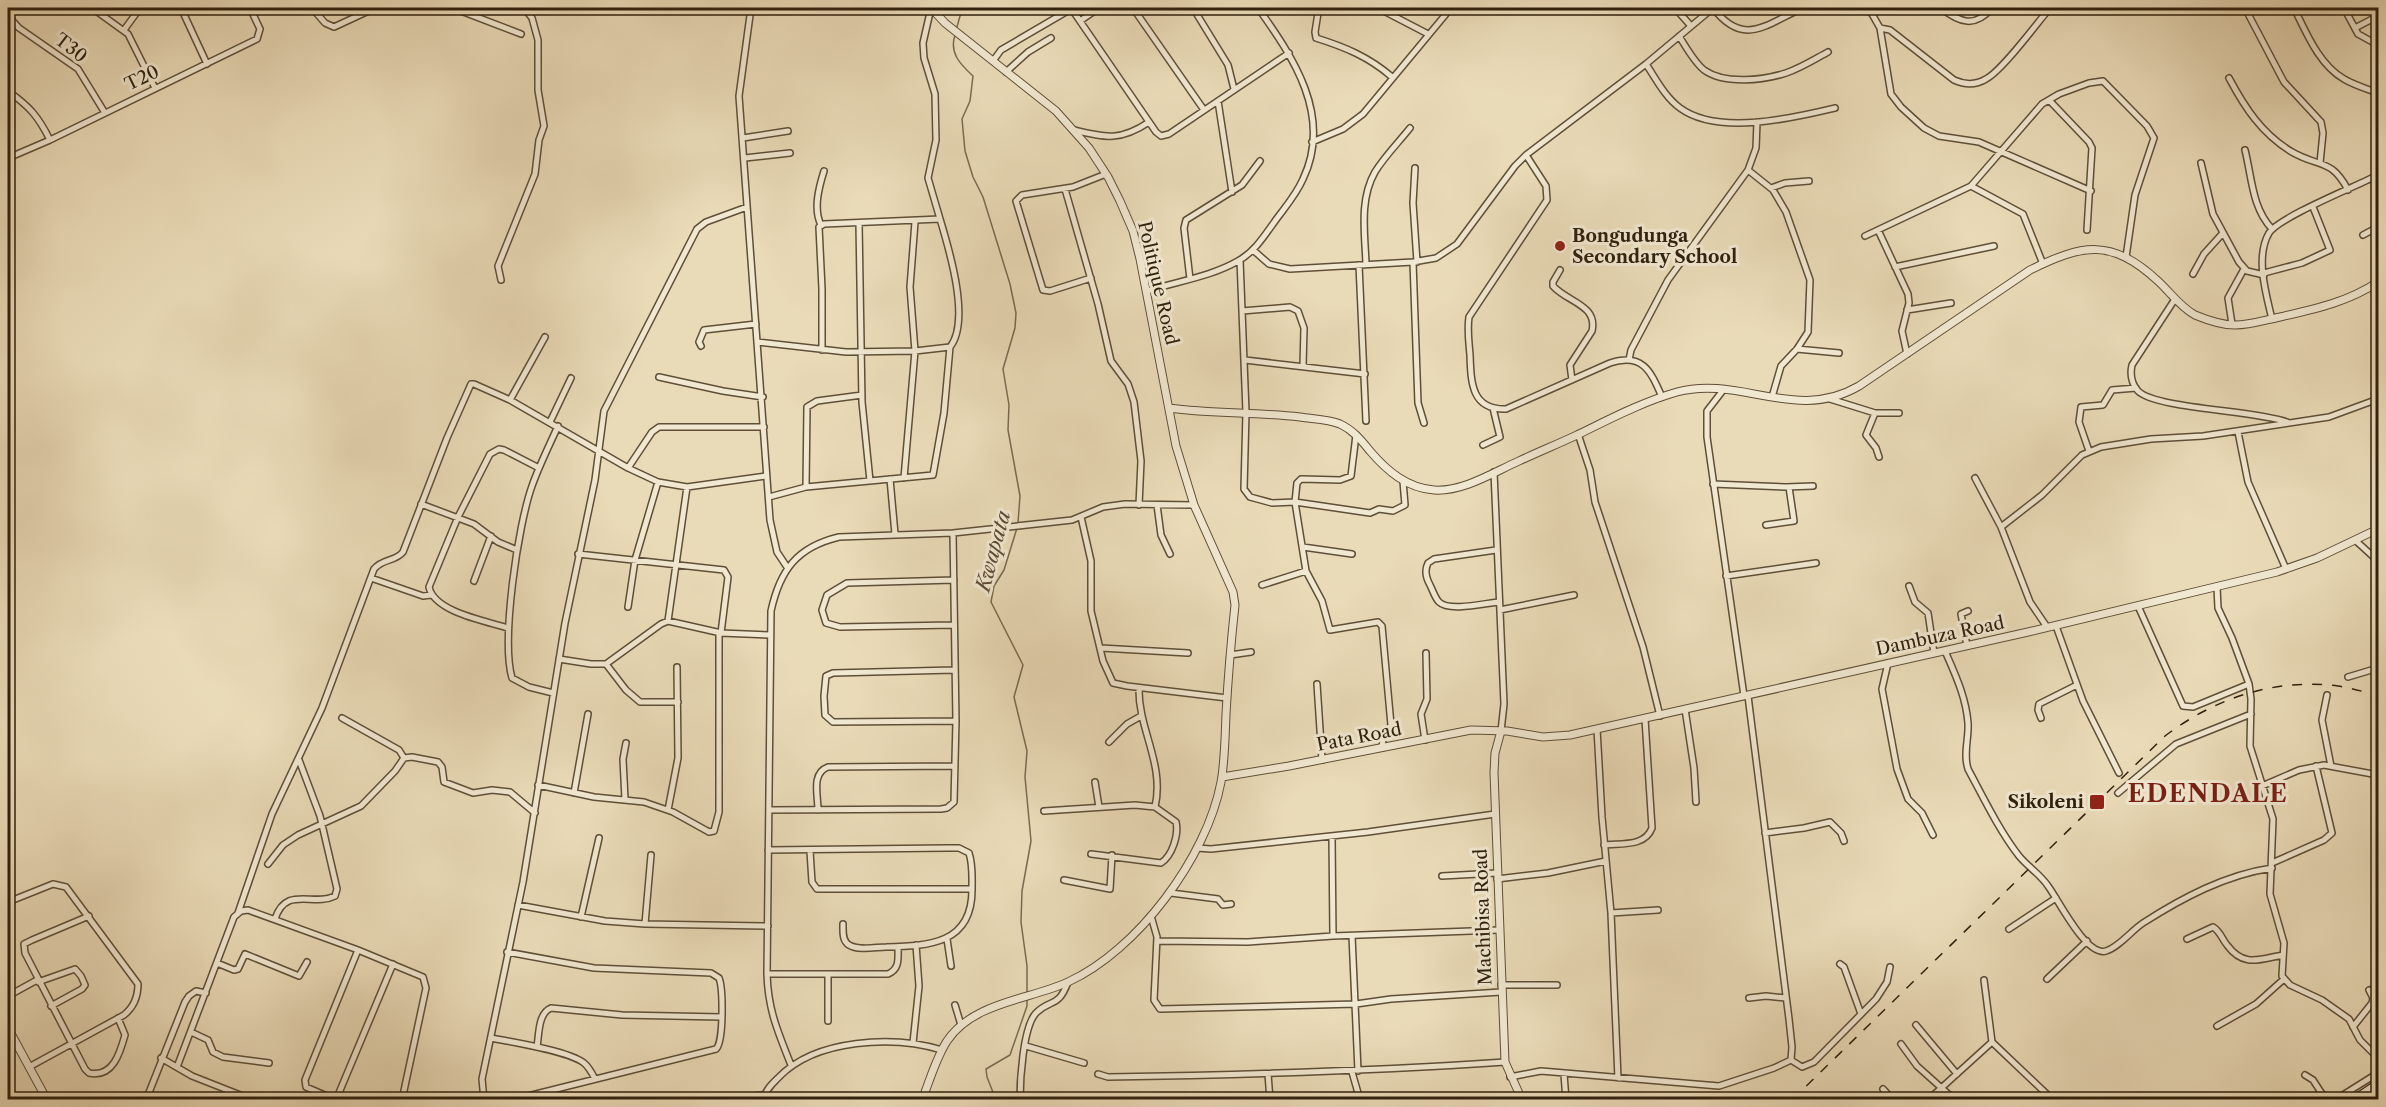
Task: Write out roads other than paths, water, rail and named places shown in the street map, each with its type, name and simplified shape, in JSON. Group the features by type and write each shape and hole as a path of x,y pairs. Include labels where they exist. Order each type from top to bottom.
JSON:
{"main road":[{"path":"2354,1100 2379,1084"}],"street":[{"path":"92,8 124,30 133,42 155,88"},
{"path":"124,30 140,8"},
{"path":"181,8 207,64"},
{"name":"T20","path":"8,158 207,64 259,36 260,29 250,8"},
{"path":"312,8 325,23 334,27 375,8"},
{"path":"453,8 521,34"},
{"path":"501,280 498,266 535,174 539,140 544,126 538,90 538,40 532,18 524,8"},
{"path":"751,8 739,91 766,476 773,537 777,552 787,567"},
{"path":"769,497 806,487 930,476 934,473 944,413 950,347 954,342 957,322 957,286 955,268 928,178 936,141 935,94 924,58 923,43 931,8"},
{"name":"Politique Road","path":"931,8 945,23 1056,111 1089,148 1106,174 1133,231 1147,291 1174,440 1194,505 1235,598 1230,655"},
{"path":"993,62 1001,50 1071,8 1149,122 1158,134 1163,136 1289,53"},
{"path":"1080,21 1099,8"},
{"path":"1133,8 1204,110"},
{"path":"1193,8 1228,65 1234,89"},
{"path":"1147,291 1209,275 1240,260 1253,250 1299,188 1307,170 1312,142 1307,92 1289,53 1258,8"},
{"path":"1378,8 1428,34"},
{"path":"1312,142 1343,129 1357,119 1451,8"},
{"path":"1675,8 1691,26"},
{"path":"1253,250 1265,261 1280,268 1415,262 1436,258 1457,244 1515,166 1526,155 1646,64 1713,8 1725,22 1734,28 1752,30 1803,8"},
{"path":"1865,8 1872,14 1880,28 1891,94 1901,107 1934,134 1979,142 2091,191"},
{"path":"1941,8 1956,18 1974,21 1984,16 1992,8"},
{"path":"1880,28 1890,30 1954,80 1962,83 1975,83 1995,72 2050,8"},
{"path":"2245,8 2283,82 2321,122 2323,133 2320,163"},
{"path":"2294,8 2314,46 2334,72 2343,79 2379,93"},
{"path":"2344,8 2364,39 2379,45"},
{"path":"1318,13 1316,38 1360,54 1375,62 1392,77"},
{"name":"T30","path":"8,16 19,28 78,69 105,113"},
{"path":"2355,28 2379,16"},
{"path":"1679,36 1702,68 1711,74 1723,77 1760,78 1782,74 1828,52"},
{"path":"1006,72 1028,52 1051,38"},
{"path":"1646,64 1673,102 1693,116 1710,121 1757,122 1796,117 1835,108"},
{"path":"2229,78 2247,110 2271,137 2293,152 2338,173 2348,190"},
{"path":"1865,236 1971,186 2038,108 2049,99 2089,82 2103,81 2152,133 2154,138 2134,195 2126,257"},
{"path":"8,91 38,116 50,140"},
{"path":"2049,99 2091,144 2093,159 2087,230"},
{"path":"1218,100 1232,192"},
{"path":"1073,130 1095,137 1125,135 1149,122"},
{"path":"1629,360 1631,350 1668,280 1748,170 1755,154 1757,122"},
{"path":"1366,264 1364,214 1370,183 1378,168 1410,128"},
{"path":"743,138 788,131"},
{"path":"2245,150 2256,204 2261,216 2272,229"},
{"path":"745,158 790,153"},
{"path":"1526,155 1546,186 1546,203 1473,310 1468,323 1471,374 1474,390 1479,400 1493,408 1514,406 1610,363 1629,360 1642,364 1650,371 1662,397"},
{"path":"1190,279 1184,224 1191,215 1242,185 1260,161"},
{"path":"2201,163 2213,214 2244,269 2264,274 2296,265 2330,250 2313,207"},
{"path":"1415,168 1413,203 1418,403 1424,423"},
{"path":"1748,170 1771,188 1786,212 1810,280 1809,330 1797,349 1781,366 1773,398"},
{"path":"821,225 818,217 818,200 824,171"},
{"path":"1091,278 1050,291 1043,290 1017,209 1017,200 1022,195 1065,189 1106,174"},
{"path":"2272,319 2264,274 2264,247 2272,229 2379,175"},
{"path":"1771,188 1785,183 1809,181"},
{"path":"1971,186 2024,214 2043,264"},
{"path":"1065,189 1091,278 1111,361 1128,384 1134,402 1141,461 1139,505"},
{"path":"484,1100 482,1079 518,904 553,693 578,554 600,450 601,425 606,405 698,229 706,222 747,207"},
{"path":"821,225 940,219"},
{"path":"904,478 915,351 910,287 915,222"},
{"path":"859,223 862,395 870,481"},
{"path":"821,225 818,230 822,289 822,350"},
{"path":"2363,235 2379,227"},
{"path":"1878,230 1908,294 1902,331 1907,354"},
{"path":"2193,274 2208,249 2223,233"},
{"path":"1895,267 1994,246"},
{"path":"1830,399 1859,386 2022,275 2067,253 2087,249 2126,257 2151,275 2175,299 2196,315 2212,321 2232,324 2272,319 2346,300 2379,282"},
{"path":"1240,260 1245,360 1244,482 1246,495 1261,501 1295,502 1365,513 1379,509 1393,511 1406,505 1403,481"},
{"path":"1359,265 1366,421"},
{"path":"2232,324 2228,298 2244,269"},
{"path":"1560,270 1553,282 1554,286 1566,297 1587,309 1593,326 1570,365 1572,380"},
{"path":"2175,299 2134,361 2131,377 2136,388 2144,395 2160,400 2264,416 2288,423"},
{"path":"1907,310 1951,303"},
{"path":"1242,310 1290,307 1298,311 1304,328 1303,366"},
{"path":"701,346 699,342 704,330 756,324"},
{"path":"510,400 545,337"},
{"path":"757,342 861,352 915,351 950,347"},
{"path":"1797,349 1839,353"},
{"path":"1245,360 1365,374"},
{"path":"659,377 762,397"},
{"path":"550,422 571,378"},
{"path":"177,1067 238,913 272,814 322,708 358,607 378,564 398,557 403,552 468,388 474,384 510,400 628,468 658,482 687,487 766,476"},
{"path":"2089,451 2079,422 2080,407 2103,405 2112,390 2136,388"},
{"path":"1169,408 1201,412 1246,412 1332,422 1346,427 1356,435 1386,467 1403,481 1423,488 1444,490 1462,486 1662,397 1689,390 1724,389 1794,401 1830,399 1875,413 1899,413"},
{"path":"1724,389 1715,398 1707,413 1707,437 1765,833 1792,1047 1791,1060"},
{"path":"806,487 807,407 817,401 862,395"},
{"path":"2001,527 2042,495 2076,460 2089,451 2107,445 2238,432 2329,417 2379,399"},
{"path":"1483,446 1500,437 1493,408"},
{"path":"1875,413 1866,435 1876,448 1879,457"},
{"path":"553,693 529,687 512,678 508,628 518,550 528,499 558,426"},
{"path":"628,468 652,432 659,427 764,427"},
{"path":"2238,432 2248,482 2286,569"},
{"path":"1578,434 1590,470 1595,502 1643,647 1660,716"},
{"path":"1356,435 1351,476 1340,480 1301,478 1297,483 1295,502 1306,571 1322,601 1330,630 1378,622 1382,626 1391,725 1383,739 1383,748"},
{"path":"508,628 444,607 431,595 430,583 458,517 487,458 493,451 504,450 540,468"},
{"path":"1494,472 1504,704 1501,731"},
{"path":"1975,478 2001,527 2027,596 2047,627"},
{"path":"890,479 895,534"},
{"path":"628,607 635,560 658,482"},
{"path":"1713,484 1813,486"},
{"path":"668,621 687,487"},
{"path":"1766,525 1794,521 1789,487"},
{"path":"421,504 458,517 483,529 498,543 518,550"},
{"path":"791,1065 768,1000 767,974 771,611 775,593 787,567 806,549 824,540 839,537 954,533 1072,520 1102,507 1194,505"},
{"path":"1157,506 1161,535 1170,554"},
{"path":"1081,517 1091,561 1091,610 1106,672 1113,683 1227,698"},
{"name":"Dambuza Road","path":"1501,731 1547,738 1597,729 2055,626 2286,569 2317,558 2379,529"},
{"path":"770,810 947,808 955,798 954,533"},
{"path":"474,580 491,536"},
{"path":"2355,540 2378,561"},
{"path":"1303,547 1352,554"},
{"path":"1496,550 1434,560 1428,563 1425,570 1437,600 1444,605 1458,607 1499,602"},
{"path":"538,785 574,793 644,802 668,810 709,832 714,831 718,812 720,632 728,573 714,567 578,554"},
{"path":"1726,576 1816,563"},
{"path":"1262,585 1306,571"},
{"path":"371,578 423,596 431,595"},
{"path":"954,580 847,583 827,595 822,610 826,623 840,627 954,625"},
{"path":"1909,586 1915,602 1928,613 1934,653"},
{"path":"2217,587 2218,608 2249,684 2250,746 2273,819 2270,894 2281,933 2284,979 2290,985 2322,1000 2349,1019 2360,1040 2379,1058"},
{"path":"1500,610 1574,595"},
{"path":"2138,606 2183,706 2193,707 2249,684"},
{"path":"1967,646 1961,614 1968,611"},
{"path":"559,659 606,664 668,621 720,632 770,635"},
{"path":"2055,626 2077,685 2112,764 2119,773"},
{"path":"1101,648 1188,653"},
{"path":"1945,651 1956,675 1966,707 1968,769 2017,852 2041,876 2078,932 2098,951 2107,951 2142,924 2193,895 2234,876 2272,865 2324,840 2332,833 2316,766"},
{"path":"922,1100 942,1050 961,1025 984,1011 1037,995 1068,982 1101,962 1151,916 1171,893 1197,848 1213,810 1222,777 1230,655 1251,652"},
{"path":"1425,740 1421,714 1427,699 1426,653"},
{"path":"1888,663 1882,689 1896,763 1908,799 1922,813 1933,835"},
{"path":"606,664 640,702 678,702"},
{"path":"668,810 678,758 677,668"},
{"path":"2348,677 2379,668"},
{"path":"954,670 829,674 825,681 824,703 825,715 833,722 956,721"},
{"path":"1317,684 1322,760"},
{"path":"2041,718 2038,710 2039,704 2077,685"},
{"path":"1139,688 1141,716 1155,758 1158,792 1155,807"},
{"path":"2327,695 2322,720 2331,766"},
{"path":"1685,709 1694,768 1696,802"},
{"path":"574,793 588,714"},
{"path":"2118,793 2176,744 2251,714"},
{"path":"1109,742 1127,723 1141,716"},
{"path":"342,718 399,750 404,758"},
{"path":"1604,845 1640,842 1648,837 1652,828 1645,719"},
{"path":"1597,729 1604,845 1611,913 1618,1078"},
{"name":"Pata Road","path":"1222,777 1322,760 1471,730 1501,731"},
{"name":"Machibisa Road","path":"1501,731 1495,753 1495,814 1505,1062 1522,1100"},
{"path":"625,799 623,759 626,743"},
{"path":"268,864 283,845 361,806 395,771 404,758 412,757 438,762 442,767 444,782 473,793 492,790 510,792 534,813"},
{"path":"275,919 281,905 288,901 330,898 337,894 322,824 299,760"},
{"path":"818,810 817,775 822,769 828,767 955,766"},
{"path":"2262,786 2299,770 2316,766 2331,766 2379,775"},
{"path":"1095,782 1099,807"},
{"path":"1044,811 1099,807 1155,807 1173,819 1177,827 1167,859 1161,863 1091,854"},
{"path":"1197,848 1211,849 1332,837 1495,814"},
{"path":"1765,833 1830,822 1841,833 1844,841"},
{"path":"1332,837 1333,936"},
{"path":"581,917 599,838"},
{"path":"768,850 959,848 966,850 971,859 972,906 970,913 958,930 947,939 937,943 898,947 852,946 848,945 843,936 843,924"},
{"path":"810,851 812,882 817,889 972,889"},
{"path":"645,924 651,855"},
{"path":"1064,880 1110,889 1112,855"},
{"path":"1442,876 1548,873 1606,861"},
{"path":"8,902 53,884 61,884 71,892 138,984 138,993 131,1009 29,1067"},
{"path":"1171,893 1218,899 1223,905 1232,904"},
{"path":"2009,929 2056,898"},
{"path":"518,904 581,917 645,924 768,926"},
{"path":"238,913 248,910 275,919 423,977 426,983 402,1100"},
{"path":"1611,913 1658,910"},
{"path":"89,916 24,944 25,953 85,1069 94,1074 104,1072 115,1063 125,1038 118,1018"},
{"path":"1151,916 1157,941 1154,1000 1160,1009 1356,1004 1557,985"},
{"path":"2187,939 2213,927 2241,959 2250,961 2283,955"},
{"path":"1157,941 1248,942 1333,936 1498,930"},
{"path":"1352,936 1356,1004 1355,1071 1360,1100"},
{"path":"947,939 951,966"},
{"path":"2047,979 2087,942"},
{"path":"913,1042 919,992 916,945"},
{"path":"767,974 888,974 895,970 897,965 898,947"},
{"path":"358,950 305,1080 306,1087 336,1100 393,964"},
{"path":"507,952 594,968 711,973 719,978 722,987 720,1046 716,1049 512,1100"},
{"path":"217,963 234,970 238,969 245,954 299,976 307,962"},
{"path":"1840,964 1844,967 1861,1014"},
{"path":"1791,1060 1802,1067 1814,1062 1883,990 1890,967"},
{"path":"8,996 38,981 75,969 85,985 82,989 51,1006"},
{"path":"828,974 828,1021"},
{"path":"2217,1026 2256,1004 2284,979"},
{"path":"1984,980 1992,1042 2053,1100"},
{"path":"1020,1100 1022,1064 1030,1021 1038,1011 1060,999 1068,982"},
{"path":"2353,1027 2372,1003 2373,998 2369,990"},
{"path":"146,1100 161,1058 189,996 196,991 206,993"},
{"path":"1749,998 1766,996 1786,998"},
{"path":"955,1005 961,1025"},
{"path":"537,1047 543,1014 551,1008 622,1015 721,1017"},
{"path":"1916,1025 1957,1074"},
{"path":"8,1028 47,1100"},
{"path":"191,1032 207,1040 213,1052 223,1057 269,1063"},
{"path":"491,1038 537,1047 578,1059 588,1067 595,1079"},
{"path":"713,1100 764,1097 791,1065 841,1047 913,1042 942,1050"},
{"path":"1928,1100 1992,1042"},
{"path":"1901,1044 1914,1063 1955,1100"},
{"path":"1026,1046 1084,1063"},
{"path":"161,1058 192,1076 253,1100"},
{"path":"1510,1077 1541,1071 1719,1086 1791,1060"},
{"path":"1098,1074 1108,1077 1268,1074 1505,1062"},
{"path":"2335,1100 2379,1073"},
{"path":"1268,1074 1270,1100"},
{"path":"1564,1074 1566,1100"},
{"path":"2305,1075 2313,1080 2326,1100"},
{"path":"1883,1089 1893,1100"}],"waterway":[{"name":"Kwapata","path":"957,27 960,16 968,8"},
{"name":"Kwapata","path":"955,35 953,47 957,58 973,76 970,101 962,119 965,151 973,177 983,197 1010,284 1016,313 1015,328 1003,369 1009,405 1008,430 1020,496 1018,523"},
{"name":"Kwapata","path":"1017,528 1004,570 994,586 991,602 1023,665 1014,697 1027,751 1025,777 1031,841 1022,891 1021,922 1027,966 1027,992"},
{"name":"Kwapata","path":"996,1100 986,1069 1010,1055 1027,1000"}],"railway":[{"path":"1792,1100 2165,736 2204,711 2225,701 2269,688 2315,684 2338,686 2378,696"}],"place":[{"name":"Bongudunga Secondary School","path":"1560,246"},
{"name":"Sikoleni","path":"2097,802"}],"district":[{"name":"EDENDALE","path":"2208,794"}]}
